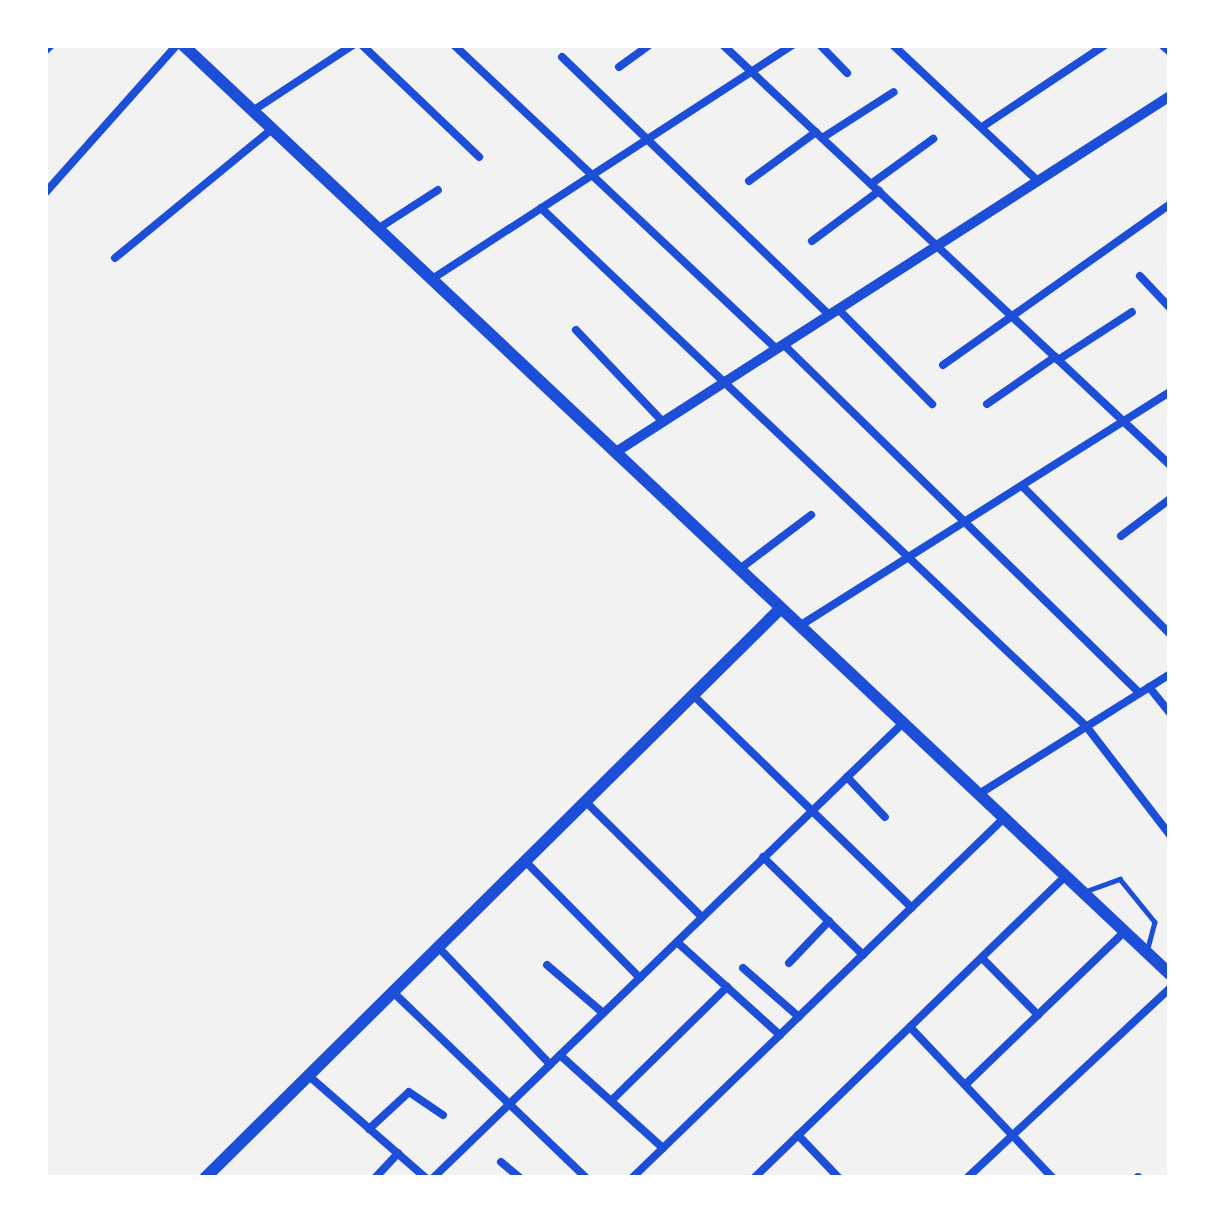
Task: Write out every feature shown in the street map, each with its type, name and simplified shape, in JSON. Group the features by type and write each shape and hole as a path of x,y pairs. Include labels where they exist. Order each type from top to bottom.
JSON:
{"main road":[{"path":"180,45 1170,974"},
{"path":"210,1176 781,608"}],"street":[{"path":"45,193 180,45"},
{"path":"253,110 357,45 478,157"},
{"path":"454,45 780,346 1139,693"},
{"path":"619,67 649,45"},
{"path":"723,45 1170,465"},
{"path":"432,279 793,45"},
{"path":"820,45 847,73"},
{"path":"892,45 1038,181"},
{"path":"981,128 1105,45"},
{"path":"1162,45 1170,52"},
{"path":"562,57 932,404"},
{"path":"749,181 894,92"},
{"path":"616,452 1170,96"},
{"path":"115,258 272,129"},
{"path":"812,241 933,139"},
{"path":"378,228 438,190"},
{"path":"943,365 1170,204"},
{"path":"541,208 1086,726 1170,835"},
{"path":"1140,276 1170,308"},
{"path":"987,404 1132,312"},
{"path":"575,330 663,422"},
{"path":"800,626 1170,392"},
{"path":"1022,486 1170,634"},
{"path":"1120,536 1170,499"},
{"path":"740,569 811,515"},
{"path":"979,794 1170,674"},
{"path":"1149,687 1170,712"},
{"path":"693,695 912,908"},
{"path":"308,1075 429,1178 903,723"},
{"path":"847,777 885,817"},
{"path":"585,801 701,917"},
{"path":"632,1178 1004,818"},
{"path":"764,857 863,955"},
{"path":"525,861 640,977"},
{"path":"754,1178 1066,876"},
{"path":"789,963 829,921"},
{"path":"965,1085 1124,932"},
{"path":"676,942 780,1035"},
{"path":"438,947 550,1064"},
{"path":"1151,956 1170,951"},
{"path":"982,958 1038,1015"},
{"path":"547,965 602,1013"},
{"path":"743,968 799,1017"},
{"path":"611,1101 727,987"},
{"path":"967,1178 1170,988"},
{"path":"393,992 505,1108 586,1178"},
{"path":"910,1027 1053,1178"},
{"path":"560,1055 663,1148"},
{"path":"370,1129 409,1092 442,1115"},
{"path":"798,1135 839,1178"},
{"path":"375,1178 398,1153"},
{"path":"501,1162 520,1178"}],"lane":[{"path":"1085,894 1120,879 1155,922 1151,956"}]}
